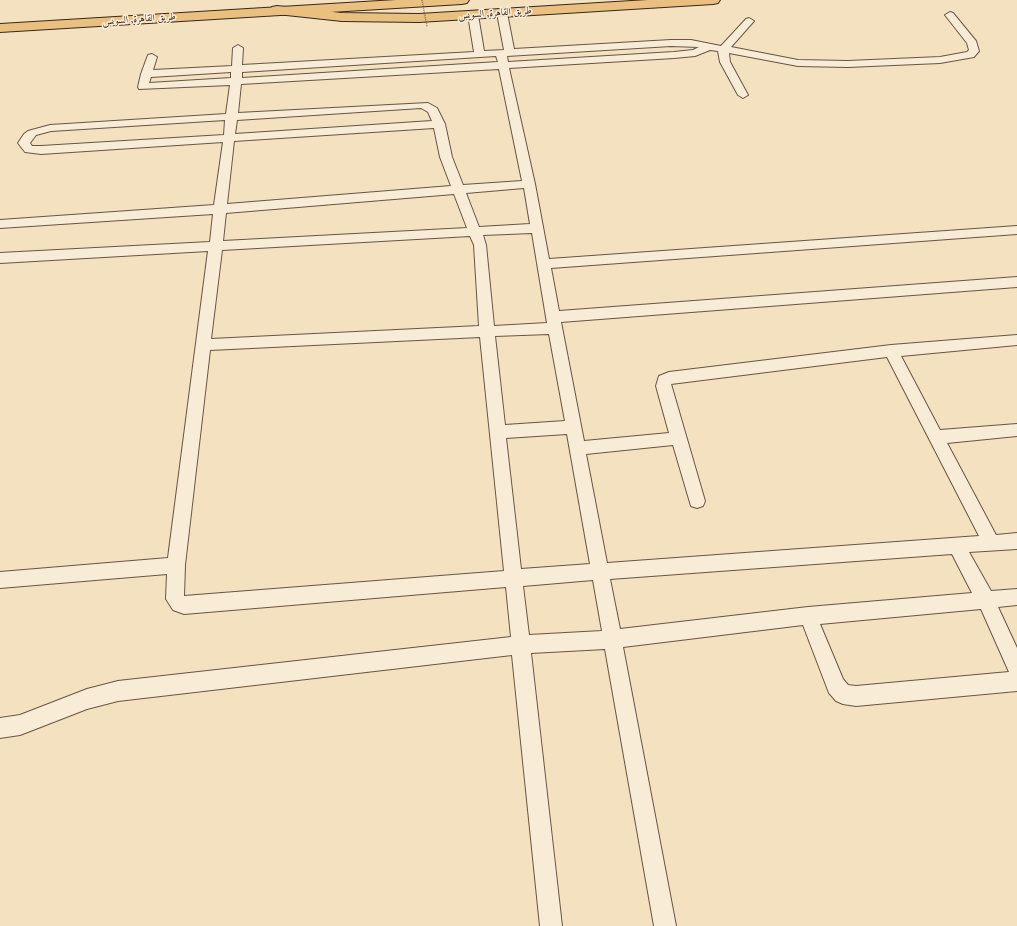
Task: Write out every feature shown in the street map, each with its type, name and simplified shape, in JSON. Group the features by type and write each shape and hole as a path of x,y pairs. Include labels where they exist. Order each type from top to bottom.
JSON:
{"main road":[{"name":"طريق القاهرة, السويس","path":"0,28 277,10 462,0"},
{"name":"طريق القاهرة, السويس","path":"277,10 320,16 419,18 713,0"}],"lane":[{"path":"502,12 505,57 538,228 665,926"},
{"path":"474,15 480,55"},
{"path":"236,75 505,57 674,55 696,53 707,48 798,63 848,64 932,60 970,55 974,51 972,43 950,15"},
{"path":"722,50 749,21"},
{"path":"238,48 231,118 176,565 175,602 184,605 601,571 1017,541"},
{"path":"722,50 725,62 743,95"},
{"path":"152,57 143,87 236,75 480,55 505,57"},
{"path":"438,124 40,150 29,149 24,143 28,136 32,133 44,129 421,105 428,106 433,110 438,124 446,157 480,245 487,332 551,926"},
{"path":"0,224 219,209 529,184"},
{"path":"0,258 538,228"},
{"path":"544,264 1017,230"},
{"path":"203,345 487,332 555,323 1017,282"},
{"path":"697,501 680,438 662,386 664,380 668,378 891,351 1017,340"},
{"path":"891,351 991,542"},
{"path":"498,432 574,426"},
{"path":"936,437 1017,430"},
{"path":"578,448 680,438"},
{"path":"956,545 986,600 1017,669"},
{"path":"0,580 176,565"},
{"path":"0,728 20,725 87,699 118,691 521,646 613,639 808,616 1017,597"},
{"path":"808,616 836,686 843,694 856,696 1017,681"}],"path":[{"path":"422,0 427,27"}]}
